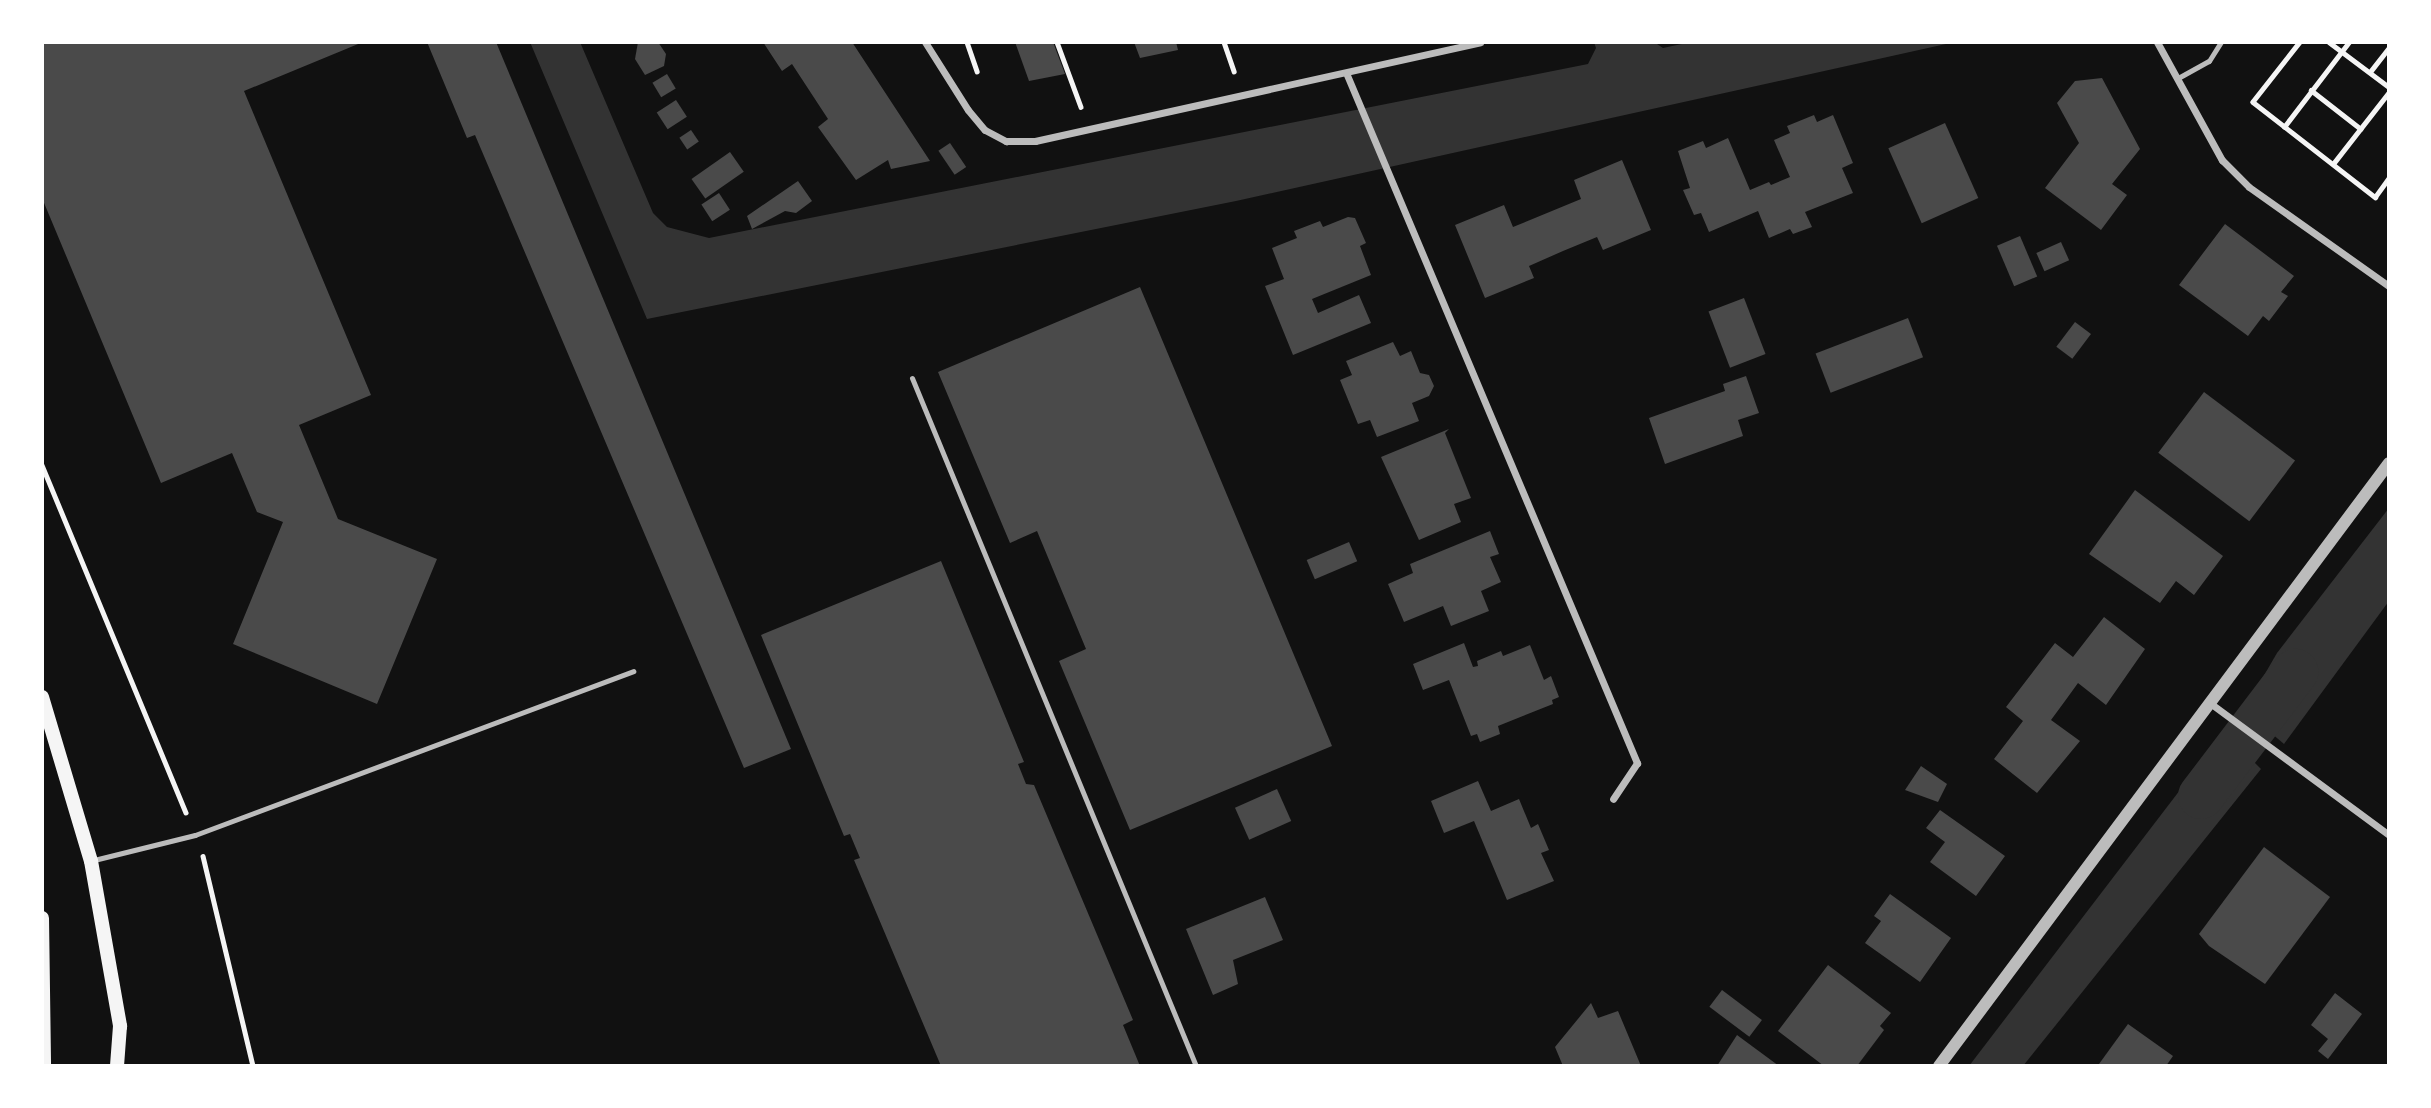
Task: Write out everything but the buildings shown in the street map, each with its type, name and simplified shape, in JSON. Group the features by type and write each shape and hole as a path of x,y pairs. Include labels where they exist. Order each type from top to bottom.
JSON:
{"main road":[{"path":"42,697 91,861 120,1027 117,1066"},
{"path":"42,918 44,1066"}],"street":[{"path":"925,42 968,110 985,130 1006,141 1035,141 1241,93 1347,75 1480,42"},
{"path":"2157,42 2222,160 2249,187 2389,286"},
{"path":"1347,75 1637,763 1613,799"},
{"path":"1938,1066 2389,463"},
{"path":"2210,703 2389,835"}],"lane":[{"path":"2178,78 2208,61 2221,42"},
{"path":"912,378 1196,1066"},
{"path":"91,861 195,835 633,671"}],"path":[{"path":"1057,42 1089,128"},
{"path":"2300,42 2253,102 2375,197 2389,178"},
{"path":"2329,42 2389,89 2333,164"},
{"path":"2284,127 2349,42"},
{"path":"2370,72 2389,48"},
{"path":"2311,90 2361,129"},
{"path":"42,465 212,882 253,1066"}],"shaded area":[{"path":"530,42 580,42 653,213 667,227 709,238 1588,64 1596,48 1594,42 1654,42 1663,48 1691,42 1955,42 1236,201 647,319"},
{"path":"2389,508 2389,601 2284,744 2244,710 2277,653"},
{"path":"2219,739 2239,747 2261,769 2023,1066 1969,1066"}],"waterway":[{"path":"2201,796 2295,672"}]}
